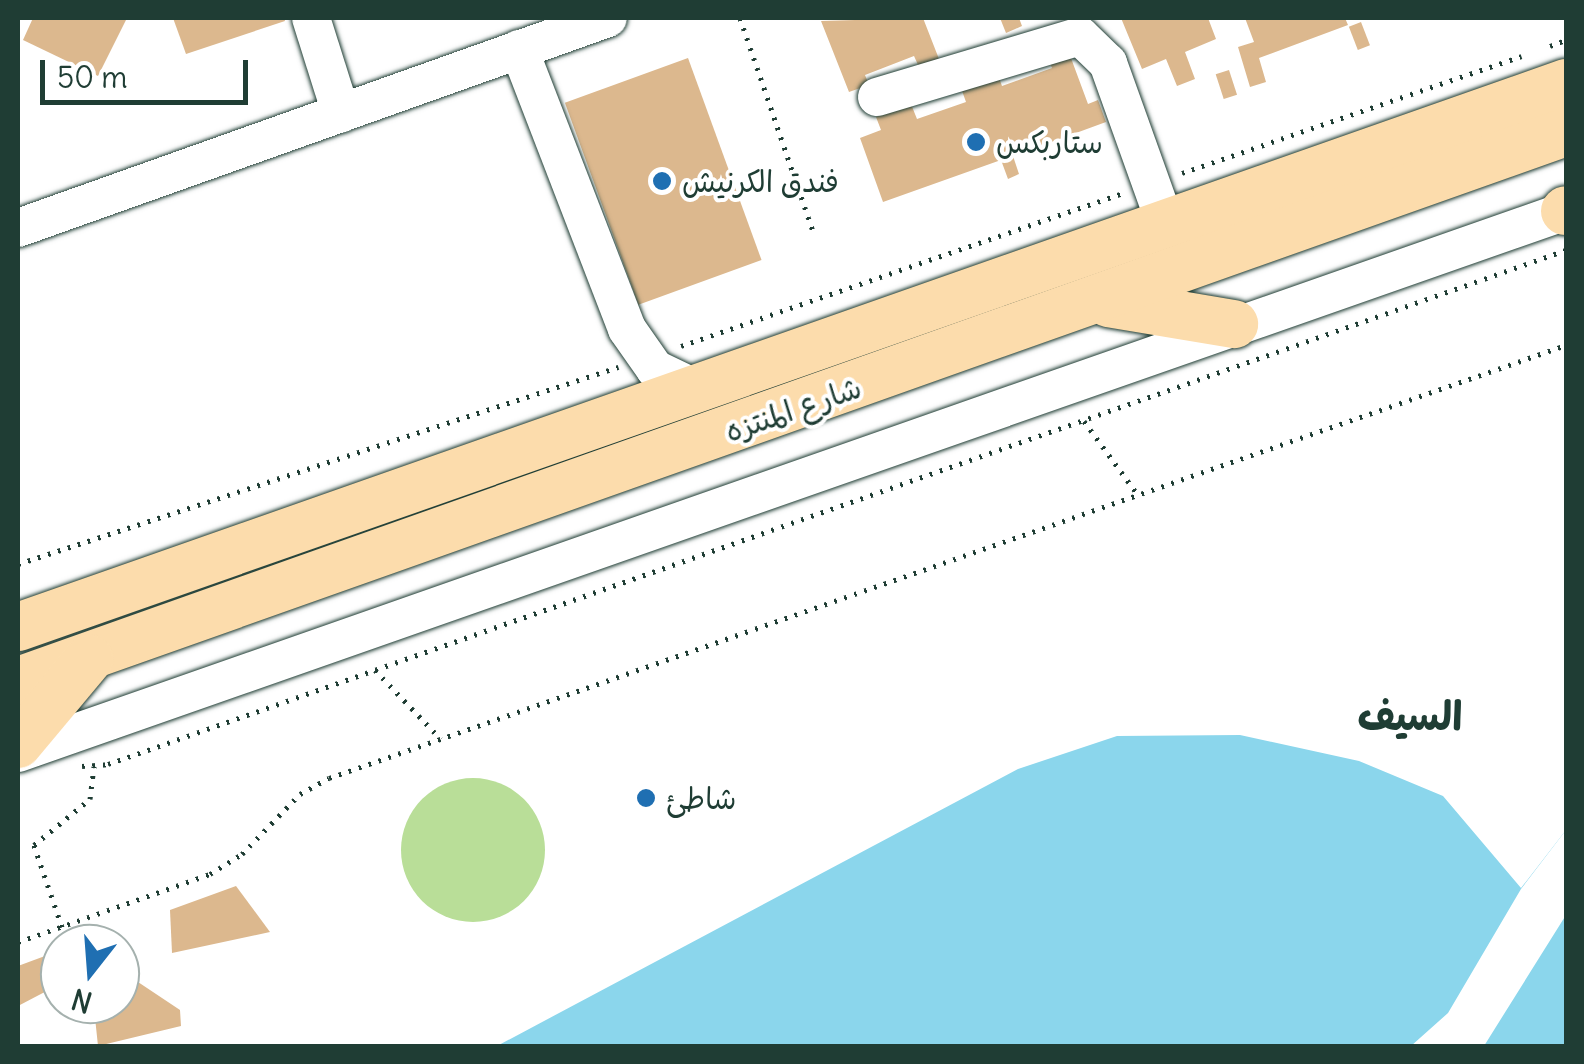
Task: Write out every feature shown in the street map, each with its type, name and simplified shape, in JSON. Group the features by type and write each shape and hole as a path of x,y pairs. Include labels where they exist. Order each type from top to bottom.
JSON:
{"main road":[{"name":"شارع المنتزه","path":"18,627 699,390 1158,204 1566,82"},
{"name":"شارع المنتزه","path":"18,682 1094,303 1566,132"},
{"path":"1094,303 1234,324"},
{"path":"18,649 99,599"},
{"path":"18,744 95,654"}],"street":[{"path":"312,18 341,113"},
{"path":"18,228 608,18"},
{"path":"877,98 1080,36 1108,62 1158,204"},
{"path":"519,49 627,329 646,358 699,390"},
{"path":"18,753 1234,324 1566,211"}],"path":[{"path":"740,18 814,234"},
{"path":"18,564 646,358 1158,204 1566,40"},
{"path":"69,765 94,766 375,670 1566,250"},
{"path":"70,924 210,874 314,784 1566,346"},
{"path":"1083,420 1138,495"},
{"path":"375,670 440,739"},
{"path":"61,924 34,845 90,799 94,766"}],"green space":[{"path":"473,778 500,784 524,799 539,823 545,850 539,877 524,901 500,916 473,922 446,916 422,901 407,877 401,850 407,823 422,799 446,784"}],"water":[{"path":"1240,735 1359,761 1443,796 1521,888 1566,830 1566,1046 497,1046 1018,769 1117,736"}],"pier":[{"path":"1566,830 1566,915 1484,1046 1411,1046 1448,1013 1521,889"}],"building":[{"path":"33,18 127,18 98,76 23,40"},
{"path":"173,18 284,18 285,21 186,54"},
{"path":"923,18 939,59 919,67 914,56 865,75 869,85 849,92 821,21"},
{"path":"1000,18 1019,18 1022,26 1006,33"},
{"path":"1121,18 1208,18 1216,39 1185,52 1195,79 1177,86 1166,59 1142,69"},
{"path":"1245,18 1345,18 1348,25 1259,58 1266,82 1250,87 1238,47 1254,42"},
{"path":"1361,22 1370,45 1358,50 1349,27"},
{"path":"1068,50 1088,104 1098,100 1106,122 1013,156 1019,174 1008,179 1001,160 883,202 860,138 881,130 876,117 911,104 917,119 966,102 961,88 998,75 1002,86 1052,68 1048,58"},
{"name":"فندق الكرنيش","path":"688,58 762,260 638,305 565,103"},
{"path":"1229,70 1237,95 1224,99 1216,74"},
{"path":"236,886 270,932 172,953 170,910"},
{"path":"40,958 40,994 18,1006 18,966"},
{"path":"140,983 180,1010 181,1026 98,1046 96,1024 140,1024"}],"place":[{"name":"ستاربكس","path":"976,142"},
{"name":"فندق الكرنيش","path":"662,181"},
{"name":"شاطئ","path":"646,798"}],"district":[{"name":"السيف","path":"1410,716"}]}
